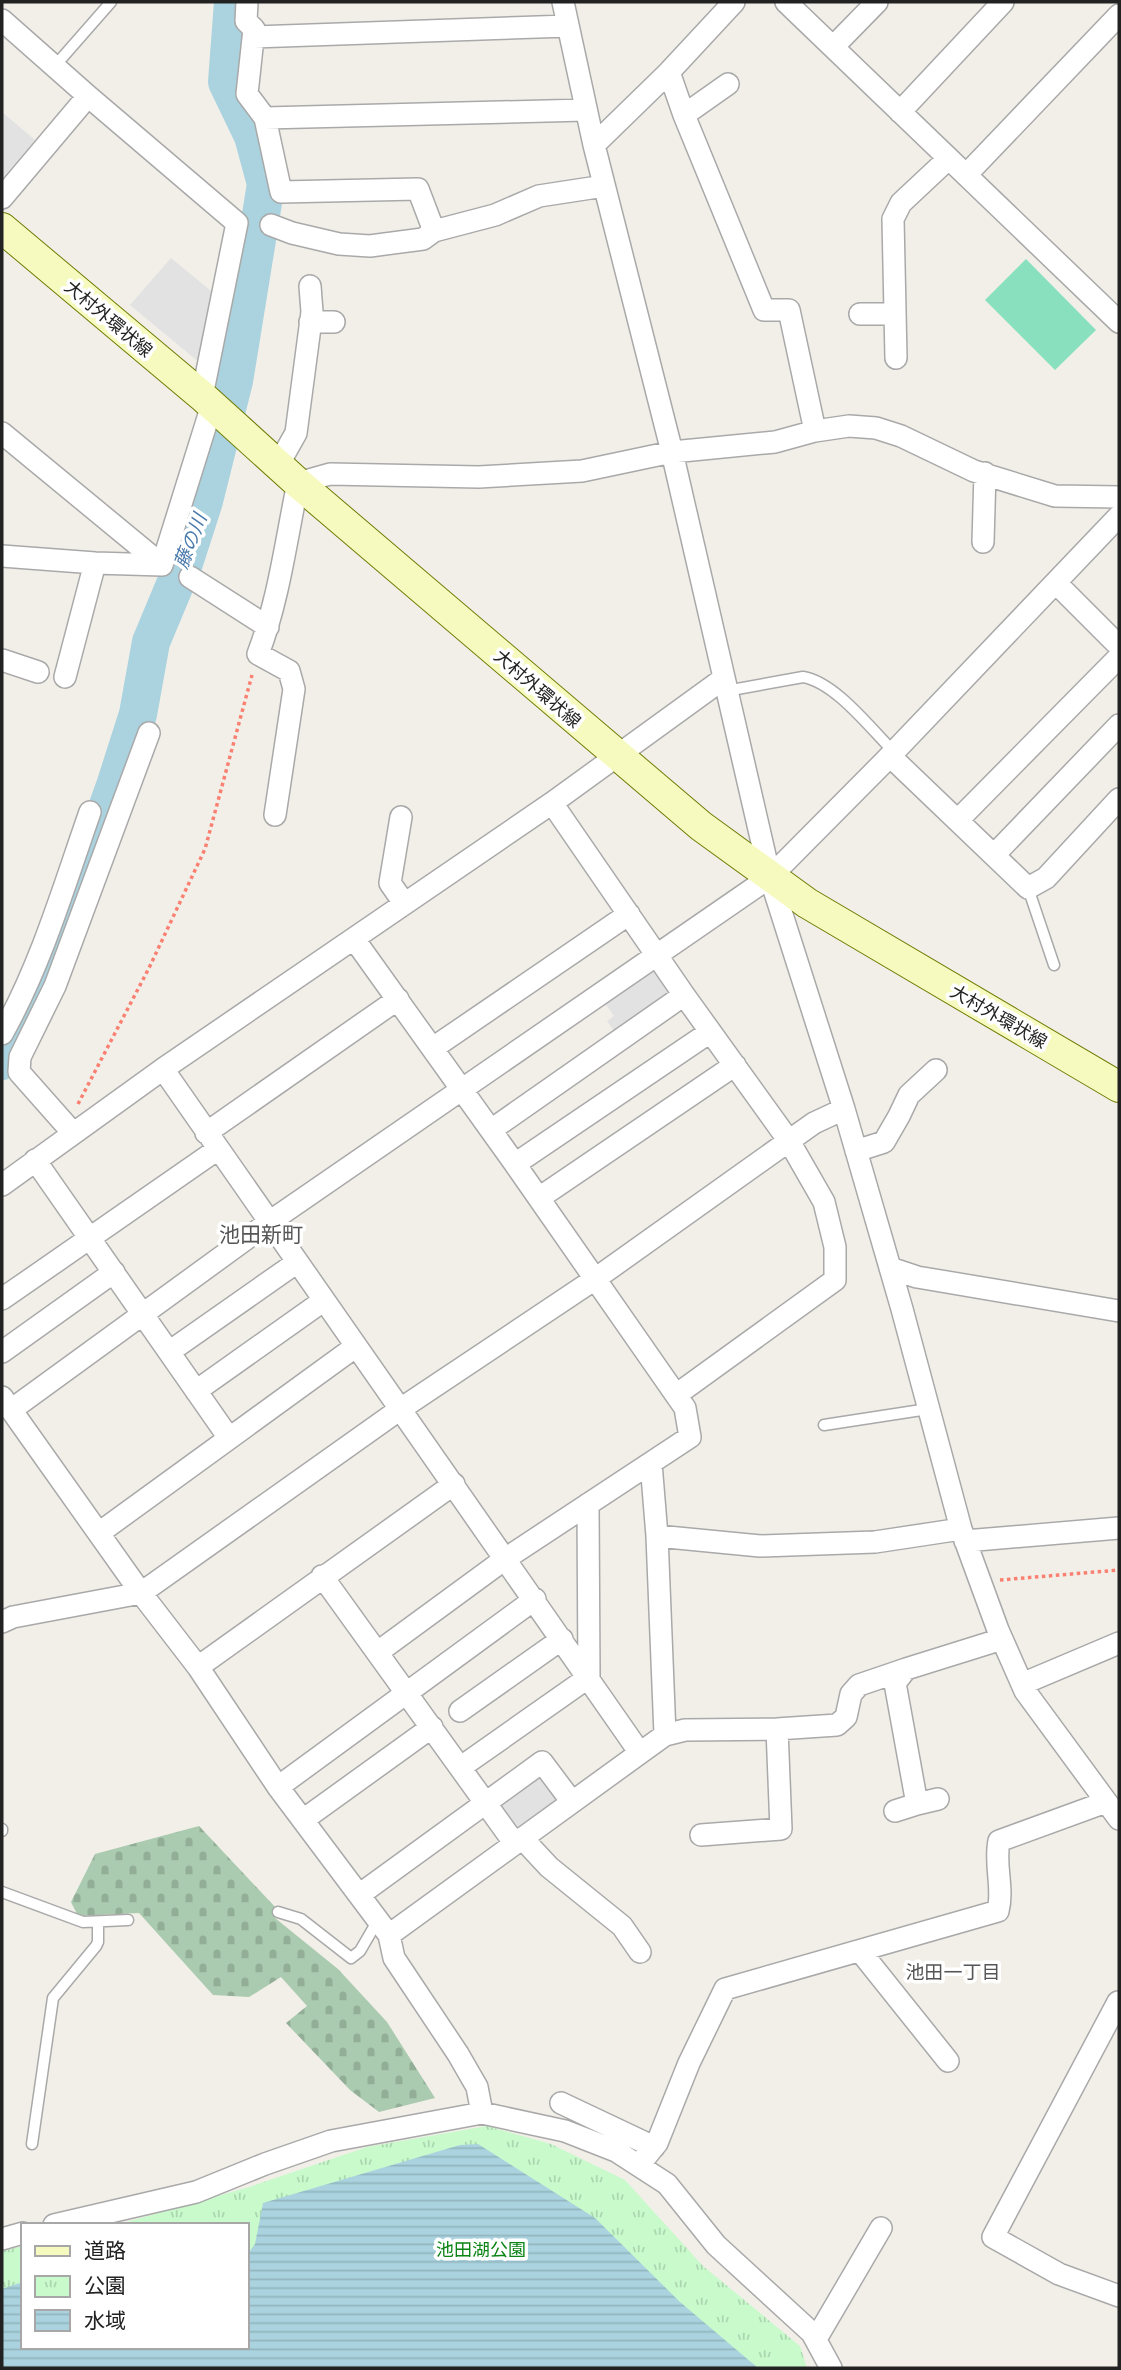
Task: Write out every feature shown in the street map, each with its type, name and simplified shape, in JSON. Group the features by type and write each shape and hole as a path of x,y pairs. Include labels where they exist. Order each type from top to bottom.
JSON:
{"main road":[{"name":"大村外環状線","path":"2,229 209,402 280,466 701,826 807,903 1119,1087"}],"street":[{"path":"247,2 246,21 254,29 247,94 265,118 281,192 418,189 434,231"},
{"path":"562,2 593,145 672,452 770,877 844,1109 963,1535 1024,1691 1113,1810 999,1841 996,1854 1000,1902 998,1911 725,1989 690,2063 657,2143 639,2165"},
{"path":"593,145 669,72 734,2"},
{"path":"832,47 877,2"},
{"path":"900,112 1003,2"},
{"path":"796,5 832,47 1119,322"},
{"path":"966,175 1119,15"},
{"path":"2,20 237,223 209,402 162,565"},
{"path":"253,37 568,26"},
{"path":"669,72 764,310 789,310 816,430"},
{"path":"684,115 728,84"},
{"path":"2,198 88,96"},
{"path":"265,118 585,110"},
{"path":"896,358 894,219 901,203 948,159"},
{"path":"271,225 292,233 339,243 370,246 423,239 434,231 495,215 539,196 604,186"},
{"path":"275,815 294,689 289,671 258,654 268,627 280,466 296,433 312,312 310,286"},
{"path":"860,314 895,314"},
{"path":"310,321 334,322"},
{"path":"280,466 330,474 479,477 582,471 672,452 775,442 816,430 849,426 876,428 901,436 974,471 1055,496 1119,497"},
{"path":"2,433 162,565"},
{"path":"983,542 985,473"},
{"path":"482,2113 477,2087 394,1958 384,1928 278,1787 198,1667 141,1593 6,1404 143,1313 268,1223 770,877 892,754 1119,516"},
{"path":"2,556 95,564 162,565"},
{"path":"65,677 95,564"},
{"path":"190,577 268,627"},
{"path":"1056,583 1119,646"},
{"path":"958,820 1119,657"},
{"path":"2,660 37,672"},
{"path":"2,1185 163,1069 725,685"},
{"path":"993,855 1119,725"},
{"path":"73,1133 19,1072 19,1057 55,986 149,733"},
{"path":"892,754 1028,888 1045,878 1119,799"},
{"path":"552,803 684,995 789,1141 824,1202 835,1247 835,1280 676,1395"},
{"path":"2,1034 50,926 90,812"},
{"path":"401,817 390,883 404,903"},
{"path":"433,1048 629,914"},
{"path":"354,939 685,1408 690,1437 505,1559 378,1652"},
{"path":"491,1130 684,995"},
{"path":"2,1299 89,1237 398,999"},
{"path":"515,1164 710,1032"},
{"path":"539,1198 735,1065"},
{"path":"163,1069 640,1752"},
{"path":"856,1151 884,1142 909,1095 936,1070"},
{"path":"2,1622 13,1617 141,1593 399,1410 595,1279 789,1141 814,1124 844,1109"},
{"path":"35,1160 229,1438"},
{"path":"169,1352 296,1263"},
{"path":"890,1268 917,1277 1119,1311"},
{"path":"2,1352 114,1272"},
{"path":"196,1391 323,1301"},
{"path":"99,1534 355,1347"},
{"path":"650,1463 657,1536 665,1735"},
{"path":"198,1667 454,1484"},
{"path":"588,1504 589,1677"},
{"path":"657,1536 760,1546 1119,1528"},
{"path":"322,1576 486,1803 519,1841 622,1926 640,1952"},
{"path":"278,1787 535,1599"},
{"path":"460,1711 562,1639"},
{"path":"384,1928 519,1841 665,1735 685,1730 837,1725 846,1717 851,1693 859,1685 1002,1639"},
{"path":"1022,1684 1119,1643"},
{"path":"906,1669 895,1683 917,1804"},
{"path":"461,1768 589,1677"},
{"path":"303,1820 432,1727"},
{"path":"701,1835 781,1829 777,1729"},
{"path":"359,1895 542,1762 572,1802"},
{"path":"895,1811 938,1799"},
{"path":"860,1951 948,2061"},
{"path":"1118,2002 993,2237 1059,2274 1119,2296"},
{"path":"561,2103 654,2147"},
{"path":"63,2223 196,2192 331,2141 482,2113 565,2131 616,2151 667,2183 716,2245 812,2333 831,2368"},
{"path":"816,2339 881,2228"},
{"path":"2,2239 21,2234"}],"lane":[{"path":"54,67 111,2"},
{"path":"725,685 803,677 814,679 833,692 892,754"},
{"path":"1028,888 1054,965"},
{"path":"824,1425 928,1409"},
{"path":"2,1892 83,1922 128,1920"},
{"path":"278,1912 301,1919 351,1958 384,1928"},
{"path":"32,2144 53,1998 96,1947 97,1922"}],"path":[{"path":"73,1133 67,1119 85,1093 149,968 205,849 258,654"},
{"path":"981,1582 1119,1570"}],"green space":[{"path":"1026,259 1096,330 1055,370 985,300"},
{"path":"199,1826 276,1908 275,1918 338,1969 387,2022 435,2098 379,2112 350,2090 286,2023 307,2006 281,1977 249,1997 213,1995 139,1913 78,1916 71,1902 95,1854"},
{"name":"池田湖公園","path":"487,2126 551,2144 625,2180 703,2266 800,2346 807,2368 2,2368 2,2251 21,2246 21,2349 248,2349 248,2223 123,2223 249,2187 367,2147"}],"shaded area":[{"path":"2,112 35,140 2,179"},
{"path":"171,258 216,295 200,363 130,305"},
{"path":"653,967 674,995 617,1035 607,1021 614,1016 604,1002"},
{"path":"538,1768 560,1801 517,1831 495,1804"}],"water":[{"name":"池田湖公園","path":"478,2144 595,2218 680,2302 758,2368 2,2368 2,2289 21,2283 21,2349 248,2349 248,2254 255,2244 263,2203 460,2145"}],"waterway":[{"name":"藤の川","path":"2,1061 24,1024 61,936 115,786 138,714 151,642 184,563 204,501 234,381 266,184 253,136 227,82 233,2"}],"district":[{"name":"池田新町","path":"261,1234"},
{"name":"池田一丁目","path":"953,1972"}]}
